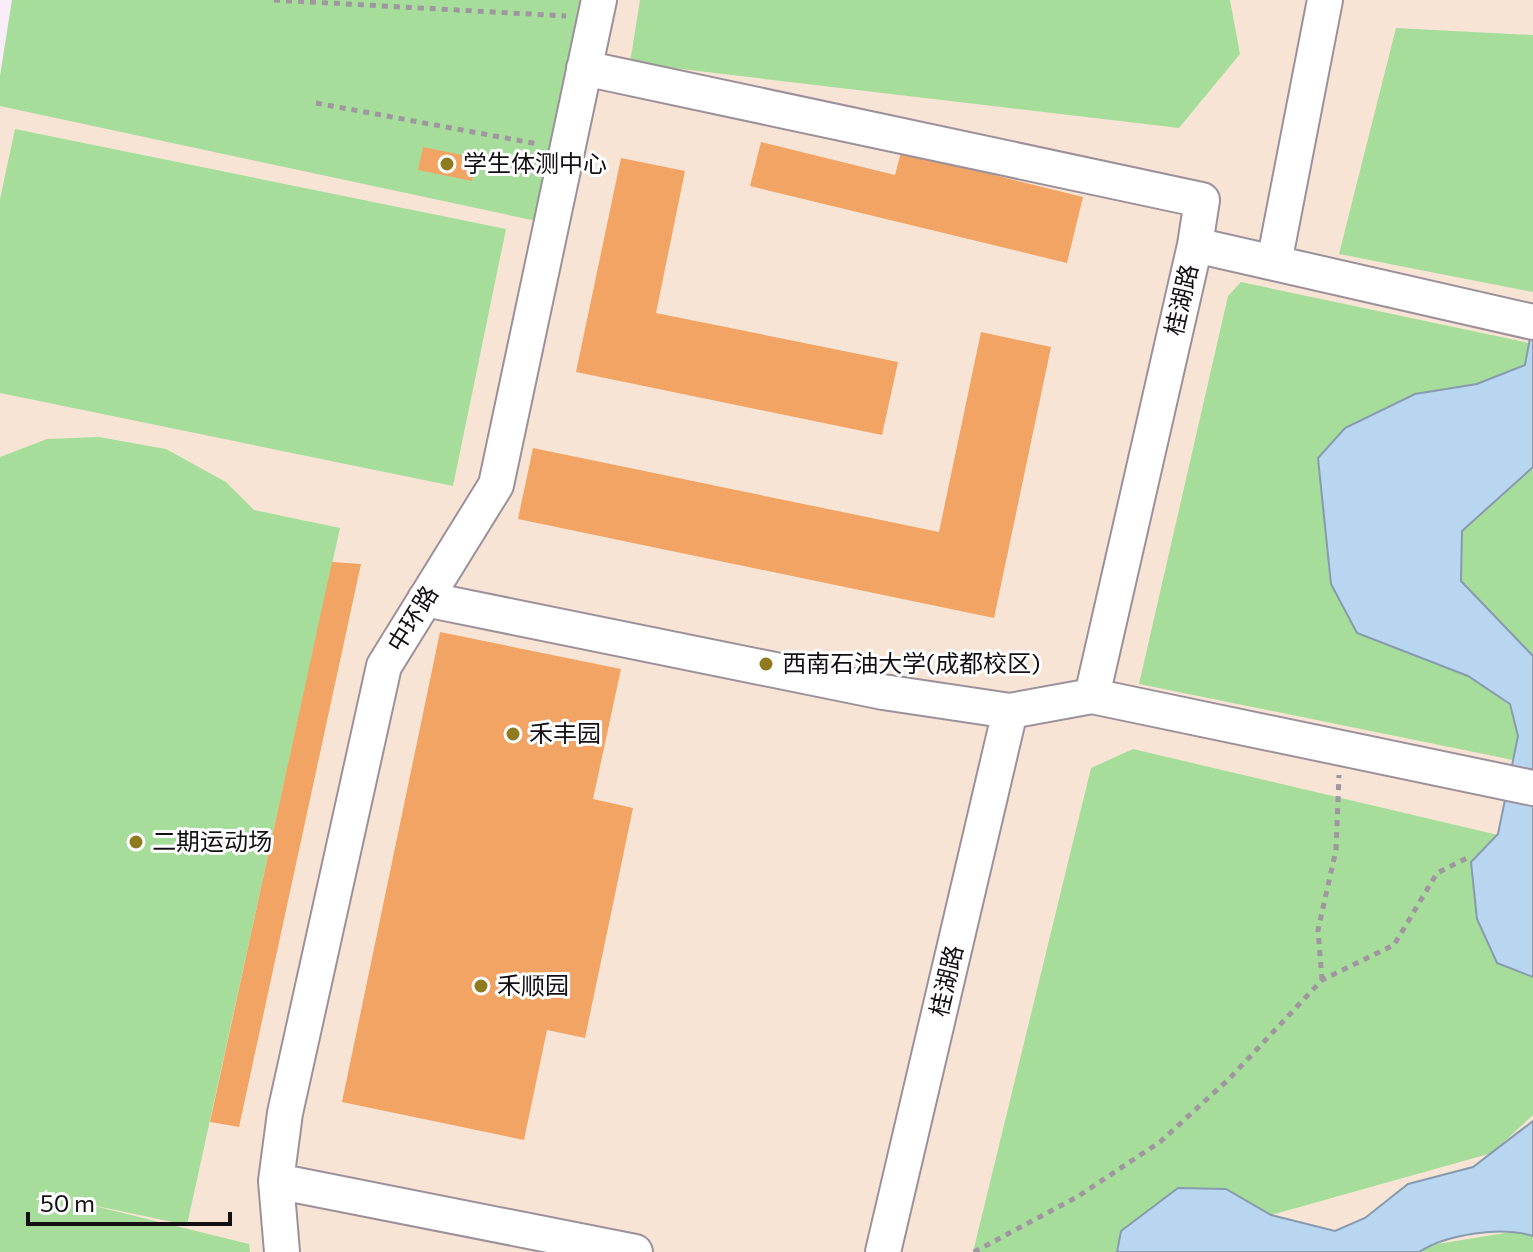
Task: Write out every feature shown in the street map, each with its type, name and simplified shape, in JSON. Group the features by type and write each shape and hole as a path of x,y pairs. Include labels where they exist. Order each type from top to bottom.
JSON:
{"lane":[{"path":"1274,263 1325,0"},
{"name":"中环路","path":"282,1252 276,1181 285,1113 384,666 496,485 597,9"},
{"path":"584,68 1202,200 1195,245"},
{"name":"桂湖路","path":"1092,696 1195,245 1530,322"},
{"path":"425,599 883,692 1010,711 1092,696 1517,785"},
{"name":"桂湖路","path":"883,1252 1010,711"},
{"path":"276,1181 635,1252"}],"path":[{"path":"274,0 597,9"},
{"path":"316,103 567,150"},
{"path":"1322,980 1318,930 1336,850 1338,779 1345,749"},
{"path":"974,1252 1077,1197 1160,1142 1229,1079 1322,980 1394,945 1437,873 1469,857"}],"shaded area":[{"name":"西南石油大学(成都校区)","path":"12,0 1533,0 1533,1252 0,1252 0,76"}],"green space":[{"path":"12,0 597,0 541,222 0,106 0,76"},
{"path":"640,0 1230,0 1240,54 1179,128 630,63"},
{"path":"1396,28 1533,35 1533,292 1339,254"},
{"path":"15,129 506,229 453,486 0,393 0,199"},
{"path":"1241,282 1529,343 1525,365 1477,384 1415,394 1345,428 1357,633 1468,676 1509,704 1518,736 1513,760 1139,684 1228,296"},
{"name":"二期运动场","path":"99,437 166,449 226,482 254,510 340,528 187,1225 82,1203 249,1244 250,1252 0,1252 0,457 47,439"},
{"path":"1533,467 1533,656 1461,581 1462,531"},
{"path":"1133,749 1498,835 1471,862 1477,919 1497,963 1533,977 1533,1115 1492,1153 1271,1215 1226,1189 1121,1231 1117,1252 973,1252 1091,768"},
{"path":"1517,1231 1533,1236 1533,1252 1420,1252 1431,1245"}],"water":[{"path":"1533,322 1533,467 1462,531 1461,581 1533,656 1533,977 1497,963 1477,919 1471,862 1498,834 1518,736 1510,704 1468,676 1357,633 1331,584 1318,458 1345,428 1415,394 1477,384 1525,365"},
{"path":"1533,1121 1533,1236 1491,1232 1459,1236 1419,1252 1117,1252 1121,1231 1178,1188 1226,1189 1271,1215 1335,1231 1365,1218 1408,1184 1473,1167"}],"building":[{"path":"761,142 895,175 901,152 1083,197 1067,263 750,186"},
{"name":"学生体测中心","path":"423,147 477,158 472,181 418,170"},
{"path":"621,158 685,171 656,313 898,362 882,435 576,372"},
{"path":"981,332 1051,347 994,618 518,519 533,448 939,532"},
{"path":"332,562 361,564 239,1127 210,1122"},
{"path":"440,632 621,669 593,799 633,808 585,1038 547,1030 524,1140 342,1102"}],"place":[{"name":"学生体测中心","path":"447,164"},
{"name":"西南石油大学(成都校区)","path":"766,664"},
{"name":"禾丰园","path":"513,734"},
{"name":"二期运动场","path":"136,842"},
{"name":"禾顺园","path":"481,986"}]}
